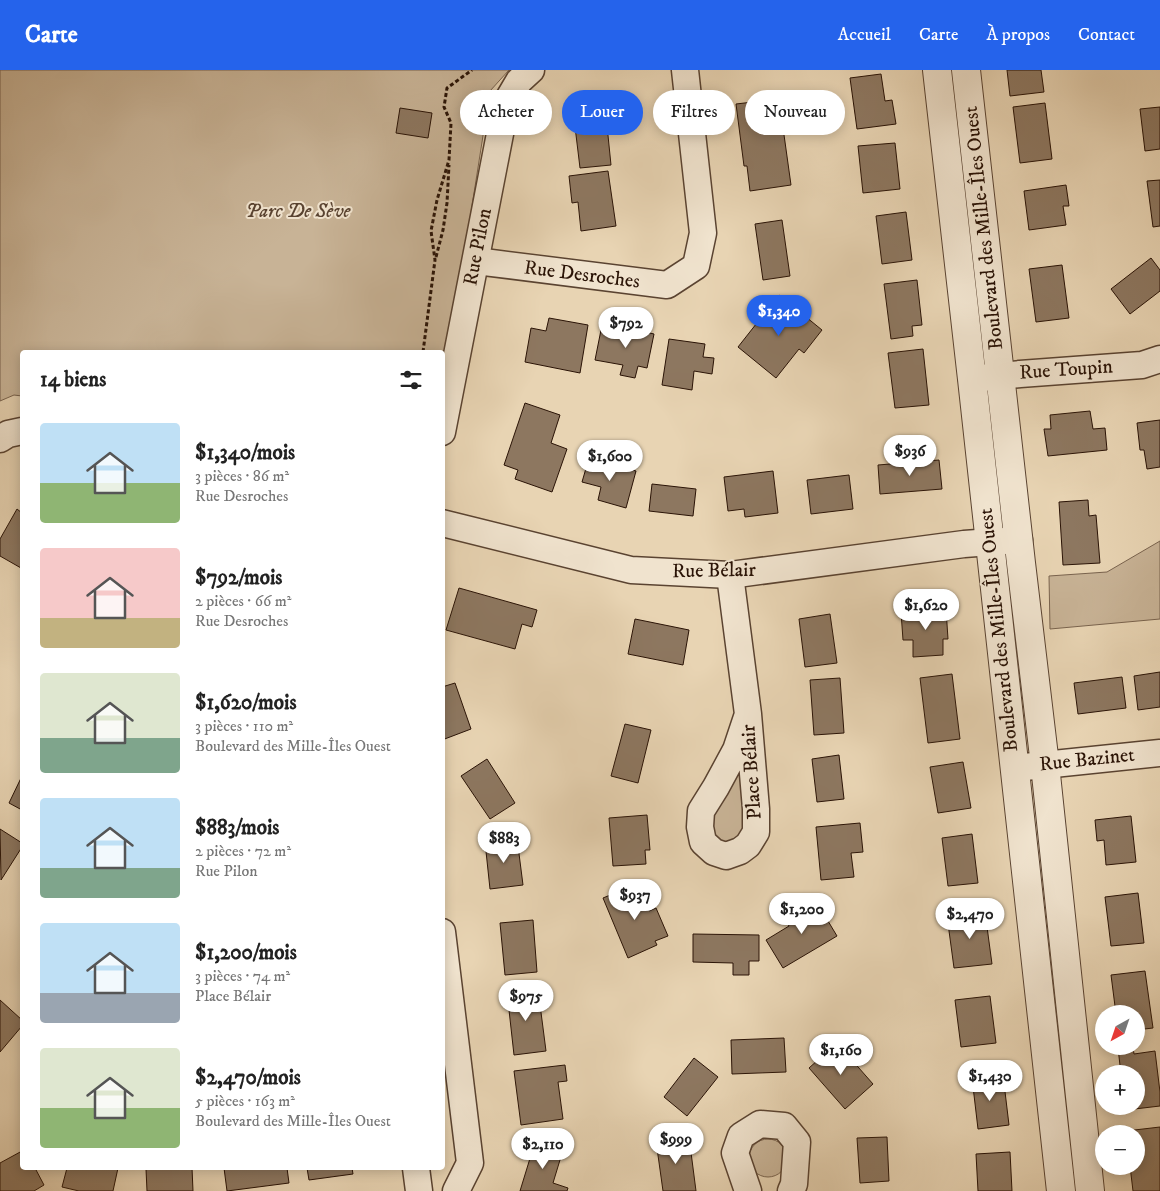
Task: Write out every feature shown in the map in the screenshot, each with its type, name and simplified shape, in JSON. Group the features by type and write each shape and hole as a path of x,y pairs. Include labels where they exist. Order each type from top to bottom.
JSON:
{"street":[{"name":"Rue Pilon","path":"445,417 506,103 519,81 531,70"},
{"name":"Rue Desroches","path":"476,261 667,285 696,266 703,233 685,70"},
{"name":"Boulevard des Mille-Îles Ouest","path":"937,70 1061,1191"},
{"name":"Boulevard des Mille-Îles Ouest","path":"966,70 1045,765 1090,1191"},
{"name":"Rue Toupin","path":"972,379 1142,364 1160,359"},
{"path":"0,439 8,434 20,431"},
{"name":"Rue Bélair","path":"445,524 630,570 730,575 990,542 1019,540"},
{"name":"Place Bélair","path":"730,575 748,714"},
{"name":"Rue Bazinet","path":"1015,768 1160,753"},
{"path":"445,957 470,1163 456,1191"},
{"path":"748,1191 735,1153 741,1136 760,1124 784,1126 797,1142 794,1184 791,1191"},
{"path":"416,1170 419,1191"}],"path":[{"path":"423,350 435,260 448,203 451,123 444,107 447,88 472,70"},
{"path":"435,260 431,231 436,200 449,160"}],"green space":[{"name":"Parc De Sève","path":"0,70 509,70 491,90 460,90 460,135 483,135 464,257 444,350 20,350 20,396 14,395 0,401"},
{"path":"1160,541 1160,619 1050,629 1049,576 1107,572"},
{"path":"746,736 747,832 724,848 707,838 722,786"},
{"path":"768,1139 782,1144 787,1158 782,1172 768,1177 754,1172 749,1158 754,1144"}],"building":[{"path":"1007,70 1041,70 1044,92 1010,96"},
{"path":"881,74 885,101 892,100 896,124 857,129 850,78"},
{"path":"745,103 745,135 784,135 791,185 750,191 747,166 744,166 736,104"},
{"path":"1045,103 1052,159 1020,163 1013,107"},
{"path":"1160,107 1160,149 1145,151 1140,109"},
{"path":"400,108 432,113 428,138 396,133"},
{"path":"576,135 608,135 611,165 580,168"},
{"path":"895,143 900,189 863,193 858,146"},
{"path":"608,171 616,226 581,231 578,202 572,203 569,176"},
{"path":"1160,180 1160,226 1153,227 1147,181"},
{"path":"1066,185 1069,206 1063,206 1066,225 1029,230 1024,191"},
{"path":"906,212 912,260 882,264 876,216"},
{"path":"782,220 790,276 763,280 755,224"},
{"path":"1151,258 1160,270 1160,291 1130,314 1111,289"},
{"path":"1062,265 1069,318 1036,322 1029,269"},
{"path":"917,280 922,325 912,326 913,336 891,339 884,284"},
{"path":"779,295 822,330 804,353 799,349 776,378 738,347"},
{"path":"549,318 588,325 580,373 525,362 531,328 546,331"},
{"path":"620,326 654,334 647,368 638,366 635,378 620,375 623,365 595,360 601,330 619,334"},
{"path":"669,339 705,344 703,357 714,358 712,374 694,371 692,390 662,385"},
{"path":"923,349 929,405 895,408 888,353"},
{"path":"525,403 560,415 551,443 567,449 552,492 515,479 518,470 504,465"},
{"path":"1090,411 1093,429 1105,428 1107,450 1048,456 1044,429 1051,429 1050,415"},
{"path":"1160,420 1160,467 1147,469 1144,450 1140,450 1137,423"},
{"path":"589,458 636,471 626,508 598,500 601,487 582,482"},
{"path":"939,460 942,489 880,494 878,465"},
{"path":"773,471 778,513 745,517 744,509 728,511 724,477"},
{"path":"849,475 853,509 811,514 807,480"},
{"path":"652,484 696,489 693,516 649,511"},
{"path":"1088,500 1089,516 1096,515 1100,563 1063,565 1059,502"},
{"path":"17,509 20,511 20,567 0,556 0,539"},
{"path":"459,588 537,610 532,627 522,624 515,649 446,630"},
{"path":"946,609 948,639 943,639 943,655 913,657 913,640 903,640 901,612"},
{"path":"830,614 837,663 805,667 799,619"},
{"path":"635,619 689,630 683,665 628,654"},
{"path":"1160,672 1160,707 1138,710 1134,676"},
{"path":"952,674 960,739 928,743 920,678"},
{"path":"1122,677 1126,708 1078,714 1074,683"},
{"path":"840,678 844,733 814,735 810,680"},
{"path":"455,683 471,729 445,739 445,686"},
{"path":"625,724 651,730 638,783 611,776"},
{"path":"839,755 844,799 817,802 812,759"},
{"path":"487,759 515,803 490,819 461,776"},
{"path":"963,762 971,808 938,813 930,767"},
{"path":"20,780 20,809 9,803"},
{"path":"647,815 650,850 645,850 646,864 613,866 609,818"},
{"path":"1131,816 1136,862 1106,865 1104,840 1097,841 1095,820"},
{"path":"860,823 863,852 851,853 854,877 821,880 816,827"},
{"path":"0,829 20,842 20,850 1,880"},
{"path":"972,834 978,883 948,886 942,838"},
{"path":"517,838 523,885 490,889 485,842"},
{"path":"637,884 649,911 656,908 668,936 655,941 657,945 628,958 603,898"},
{"path":"1138,893 1144,943 1111,946 1105,897"},
{"path":"816,901 837,936 783,968 766,940 789,926 785,919"},
{"path":"985,912 992,964 954,968 947,916"},
{"path":"533,920 537,972 505,975 500,923"},
{"path":"693,934 759,935 759,961 749,961 749,975 733,975 733,963 693,962"},
{"path":"1145,971 1153,1028 1145,1029 1145,1005 1115,1005 1111,975"},
{"path":"538,989 546,1051 514,1055 507,992"},
{"path":"990,996 996,1043 961,1047 955,1000"},
{"path":"0,1000 20,1018 20,1028 0,1052"},
{"path":"784,1038 786,1072 732,1074 731,1040"},
{"path":"837,1043 873,1084 845,1109 809,1068"},
{"path":"1155,1051 1160,1106 1145,1108 1145,1065 1120,1065 1119,1055 1145,1055 1145,1052"},
{"path":"694,1058 718,1077 687,1116 664,1097"},
{"path":"565,1065 567,1081 558,1082 563,1119 521,1125 514,1071"},
{"path":"1003,1075 1009,1125 978,1129 972,1078"},
{"path":"1160,1127 1160,1191 1133,1191 1131,1175 1145,1175 1145,1129"},
{"path":"689,1137 696,1191 663,1191 656,1141"},
{"path":"887,1137 889,1181 860,1183 857,1138"},
{"path":"535,1142 563,1150 553,1183 568,1188 567,1191 520,1191"},
{"path":"20,1152 20,1170 36,1170 44,1185 34,1191 0,1191 0,1163"},
{"path":"1010,1152 1012,1191 978,1191 976,1154"},
{"path":"66,1170 118,1170 113,1191 79,1191 62,1187"},
{"path":"146,1170 192,1170 193,1191 147,1191"},
{"path":"224,1170 287,1170 289,1183 227,1191"},
{"path":"307,1170 352,1170 353,1174 309,1180"}]}
